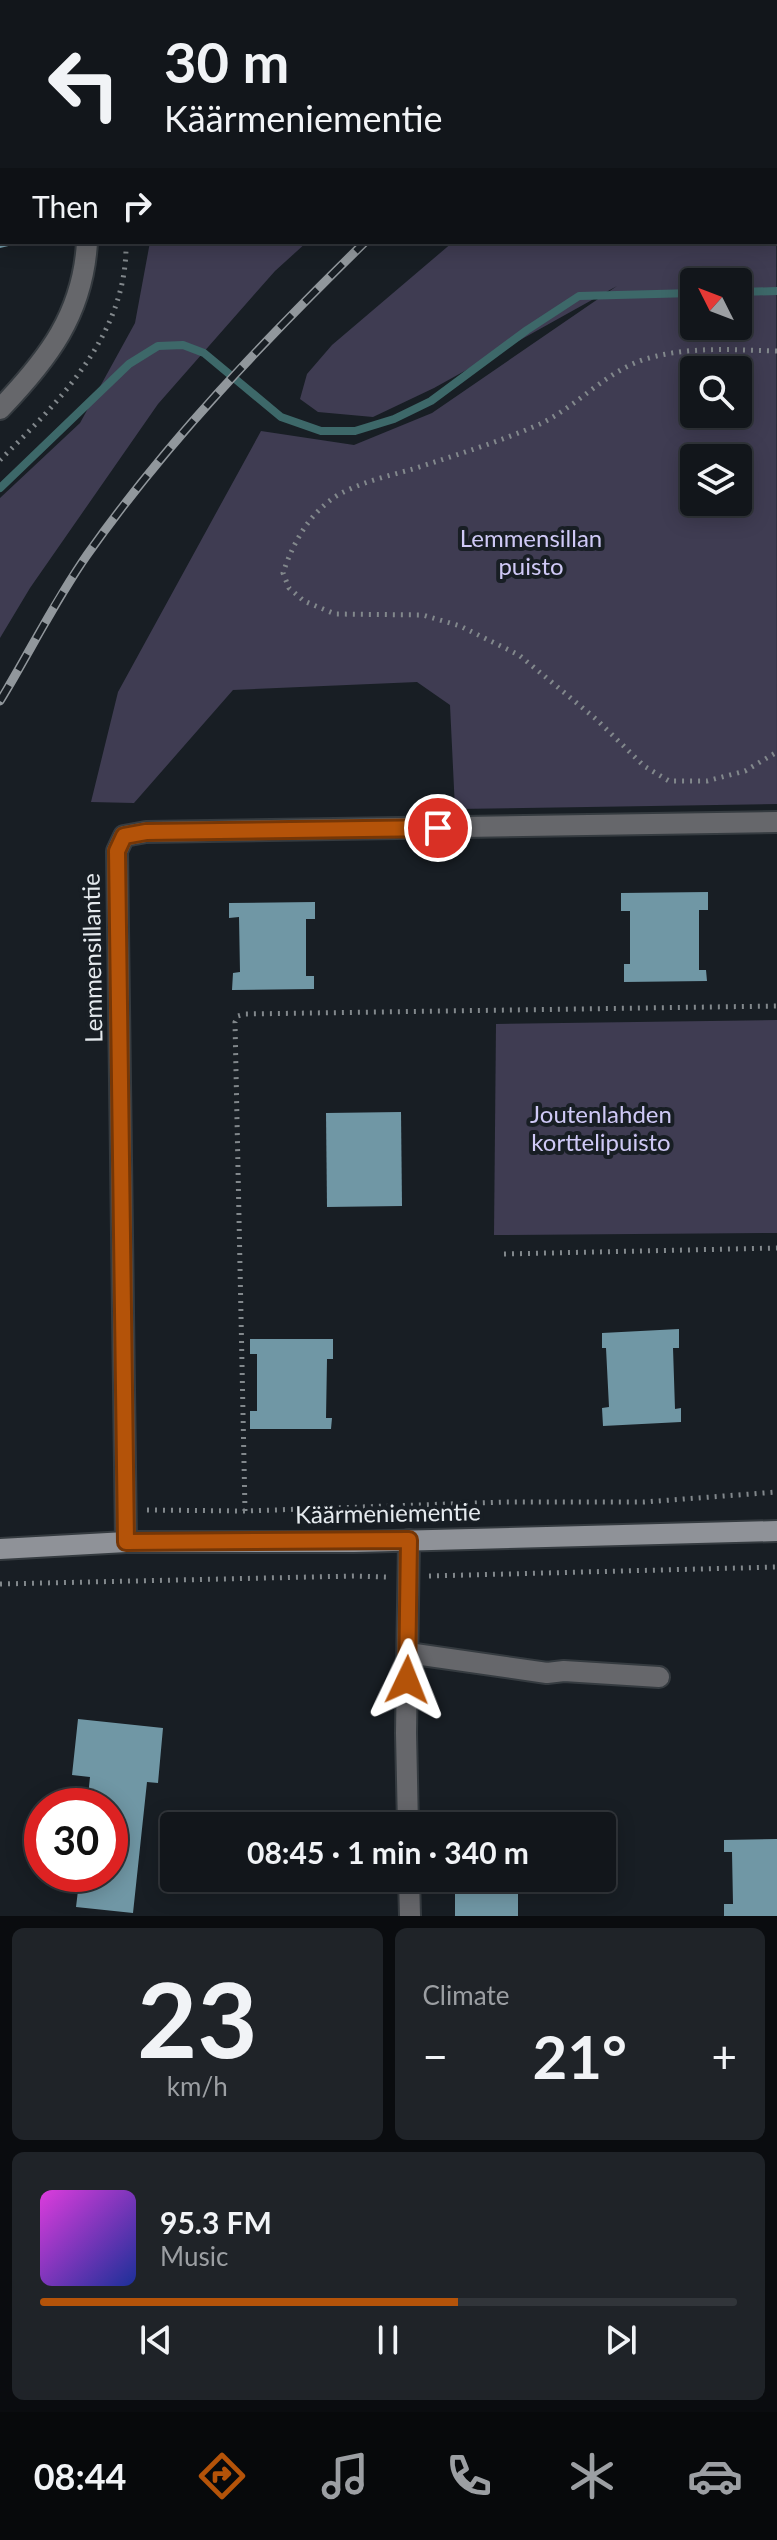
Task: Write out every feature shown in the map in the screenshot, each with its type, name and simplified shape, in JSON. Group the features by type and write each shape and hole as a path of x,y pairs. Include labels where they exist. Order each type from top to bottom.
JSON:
{"street":[{"path":"0,409 33,374 66,325 84,274 87,244"},
{"name":"Lemmensillantie","path":"126,1542 117,851 124,836 146,832 777,822"},
{"name":"Käärmeniementie","path":"0,1549 126,1542 409,1540 777,1531"},
{"path":"408,1812 409,1540"},
{"path":"408,1653 547,1673 564,1671 659,1677"},
{"path":"409,1892 410,1916"}],"path":[{"path":"0,460 49,412 85,367 105,333 120,293 126,244"},
{"path":"777,351 693,349 647,358 619,371 543,422 467,452 359,485 336,496 312,519 293,543 283,573 289,588 304,601 335,614 423,615 460,626 519,655 596,719 644,766 669,781 707,781 745,771 777,752"},
{"path":"245,1511 235,1038 238,1016 777,1006"},
{"path":"504,1254 777,1248"},
{"path":"127,1510 245,1511 505,1502 644,1502 777,1492"},
{"path":"431,1576 777,1567"},
{"path":"0,1584 386,1577"}],"green space":[{"path":"150,244 305,244 275,271 158,404 30,588 0,638 0,498 80,423 135,323"},
{"name":"Lemmensillan puisto","path":"451,244 776,244 777,804 455,809 450,705 417,682 233,690 134,803 91,802 118,692 261,431 354,445 432,413 617,286 434,388 373,417 318,412 300,399 307,374 332,345"},
{"name":"Joutenlahden korttelipuisto","path":"777,1020 777,1233 494,1235 496,1024"}],"building":[{"path":"708,892 708,910 699,910 699,970 706,970 707,981 624,982 624,964 630,964 630,911 621,911 621,893"},
{"path":"315,902 315,919 306,919 306,976 314,976 314,989 232,990 233,973 240,972 239,917 229,918 229,903"},
{"path":"401,1112 402,1206 327,1207 326,1113"},
{"path":"679,1329 679,1348 673,1348 675,1409 681,1408 681,1422 603,1426 602,1408 609,1407 606,1348 602,1348 602,1333"},
{"path":"250,1339 333,1339 333,1359 327,1359 326,1418 332,1418 331,1429 250,1429 250,1411 257,1411 257,1354 250,1354"},
{"path":"78,1719 163,1728 158,1783 147,1782 133,1913 76,1907 78,1892 128,1892 128,1788 89,1788 90,1777 72,1775"},
{"path":"777,1839 777,1916 724,1916 724,1904 733,1904 732,1852 724,1852 724,1840"},
{"path":"455,1892 518,1892 518,1916 455,1916"}],"waterway":[{"path":"752,292 777,291"},
{"path":"0,488 129,364 158,346 183,345 204,353 281,417 321,431 355,431 394,419 431,401 579,296 680,293"}],"railway":[{"path":"0,701 75,573 151,471 254,354 363,244"}],"route":[{"path":"407,1680 409,1540 126,1542 117,851 124,836 146,832 438,828"}]}
